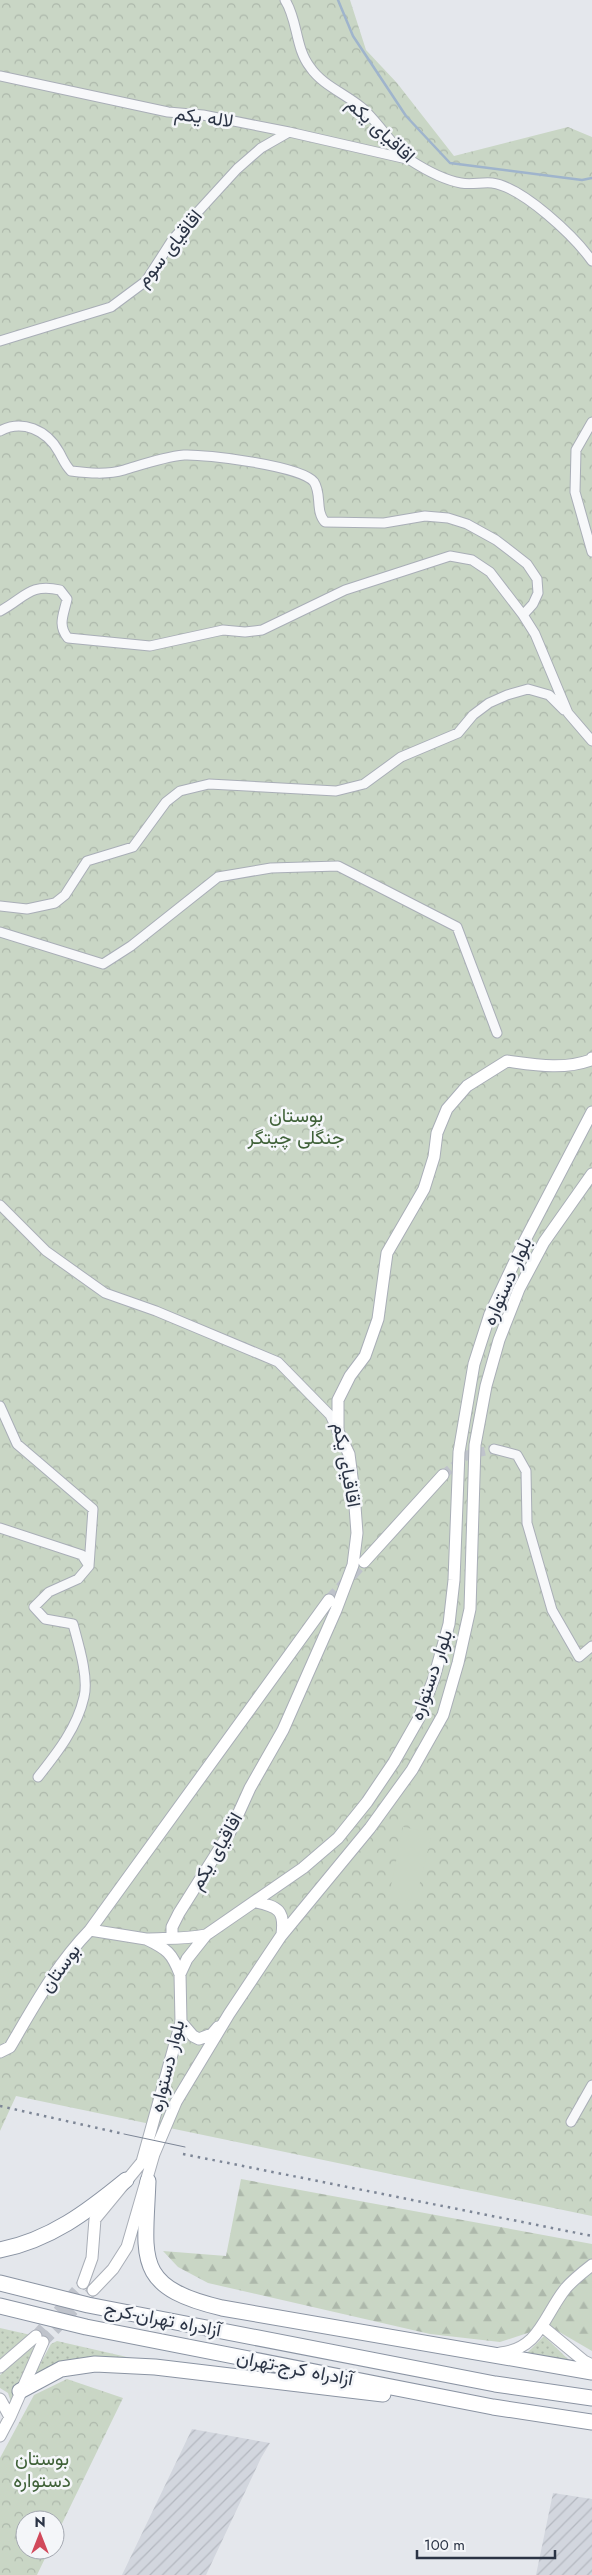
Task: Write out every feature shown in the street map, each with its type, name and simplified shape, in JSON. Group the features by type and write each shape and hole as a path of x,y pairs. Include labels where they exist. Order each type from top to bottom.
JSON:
{"highway":[{"path":"0,2250 24,2245 63,2227 88,2212 126,2180"},
{"path":"148,2181 145,2239 149,2264 154,2275 161,2282 190,2301 592,2372"},
{"name":"آزادراه تهران-کرج","path":"0,2283 88,2305 456,2377 592,2398"},
{"name":"آزادراه کرج-تهران","path":"0,2306 86,2327 493,2407 592,2422"},
{"path":"20,2391 61,2369 95,2364 155,2367 493,2407"}],"main road":[{"name":"اقاقیای یکم","path":"172,1937 172,1927 179,1913 230,1832 250,1788 283,1730 336,1610 353,1564 357,1533 354,1492 349,1454 338,1431 338,1400 350,1376 365,1356 378,1319 387,1253 424,1189 434,1156 437,1133 447,1108 467,1086 507,1061 548,1067 576,1066 592,1058"},
{"name":"بلوار دستواره","path":"126,2180 142,2162 181,2022 180,1974 187,1959 206,1935 303,1868 338,1838 367,1802 394,1762 419,1718 434,1678 449,1624 454,1580 459,1452 474,1364 490,1314 524,1242 592,1112"},
{"name":"بلوار دستواره","path":"93,2290 113,2269 128,2247 154,2154 176,2102 229,2014 282,1936 370,1828 412,1770 443,1715 458,1663 470,1608 475,1445 486,1386 498,1340 519,1289 544,1242 592,1174"},
{"path":"364,1562 443,1475"},
{"path":"90,1930 329,1600"},
{"path":"256,1902 274,1906 280,1912 284,1922 282,1936"},
{"name":"بوستان","path":"0,2052 10,2048 55,1971 69,1951 90,1930 146,1939"},
{"path":"146,1939 172,1937 186,1939 206,1935"},
{"path":"146,1939 164,1948 173,1956 180,1974"},
{"path":"181,2022 193,2036 199,2039 212,2034 229,2014"},
{"path":"83,2283 92,2258 96,2219 126,2180"},
{"path":"493,2354 511,2352 528,2344 543,2327 550,2310 567,2287 592,2265"},
{"path":"543,2327 584,2361 592,2365"},
{"path":"0,2367 40,2339 10,2417 0,2436"},
{"path":"0,2399 10,2417"}],"street":[{"name":"اقاقیای یکم","path":"285,0 292,11 298,39 309,67 329,86 361,107 408,159 435,174 462,183 493,183 517,194 548,214 582,246 592,261"},
{"name":"لاله یکم","path":"0,76 168,112 203,115 290,132 408,159"},
{"name":"اقاقیای سوم","path":"0,341 112,307 146,281 173,239 237,169 261,148 290,132"},
{"path":"592,422 576,450 575,492 592,552"},
{"path":"0,431 21,424 37,430 51,440 71,471 109,473 142,463 184,455 286,469 304,474 314,483 321,518 325,522 378,524 425,516 448,518 467,524 489,536 513,553 527,564 537,579 538,593 533,604 522,615"},
{"path":"0,610 32,589 46,587 60,590 67,599 61,620 63,632 68,638 150,646 223,630 245,632 262,630 345,590 450,556 472,560 490,572 535,634 568,713"},
{"path":"0,906 26,909 56,903 66,894 88,861 133,847 166,802 180,791 209,784 336,791 364,784 401,757 458,733 473,715 489,703 528,689 549,695 568,713 592,742"},
{"path":"0,932 103,964 131,946 218,878 271,868 338,866 457,927 497,1034"},
{"path":"0,1205 46,1251 105,1293 156,1311 278,1362 330,1415 338,1431"},
{"path":"0,1406 17,1444 93,1509 89,1566 78,1579 49,1592 34,1607 45,1619 73,1624 83,1672 85,1695 75,1722 61,1747 38,1777"},
{"path":"494,1449 517,1455 526,1471 527,1523 552,1610 579,1657 592,1646"},
{"path":"0,1528 82,1555 89,1566"},
{"path":"571,2122 592,2084"}],"shaded area":[{"path":"192,2429 270,2443 261,2458 206,2575 122,2575"},
{"path":"553,2493 592,2499 592,2575 536,2575"}],"green space":[{"name":"بوستان جنگلی چیتگر","path":"0,0 350,0 366,50 397,83 454,156 568,127 592,137 592,2216 16,2096 0,2131"},
{"path":"403,1827 432,1833 418,1891 410,1900 388,1901"},
{"path":"241,2179 592,2244 592,2351 549,2326 500,2342 430,2334 208,2283 178,2267 163,2251 226,2256"},
{"path":"0,2328 31,2335 0,2362"},
{"path":"544,2336 571,2362 526,2354"},
{"path":"57,2341 140,2360 33,2377 51,2344"},
{"path":"35,2345 11,2402 8,2393 0,2388 0,2375"},
{"name":"بوستان دستواره","path":"67,2379 123,2398 65,2517 65,2510 15,2510 15,2560 44,2560 37,2575 0,2575 0,2458 34,2395"}],"waterway":[{"path":"338,0 353,36 406,116 450,163 582,180 592,178"}],"tunnel":[{"path":"443,1475 467,1455 494,1449"},
{"path":"329,1600 364,1562"},
{"path":"36,2336 83,2283"},
{"path":"43,2342 93,2290"}],"tram line":[{"path":"124,2134 185,2147"}],"railway":[{"path":"0,2106 124,2134"},
{"path":"183,2154 592,2236"}]}
